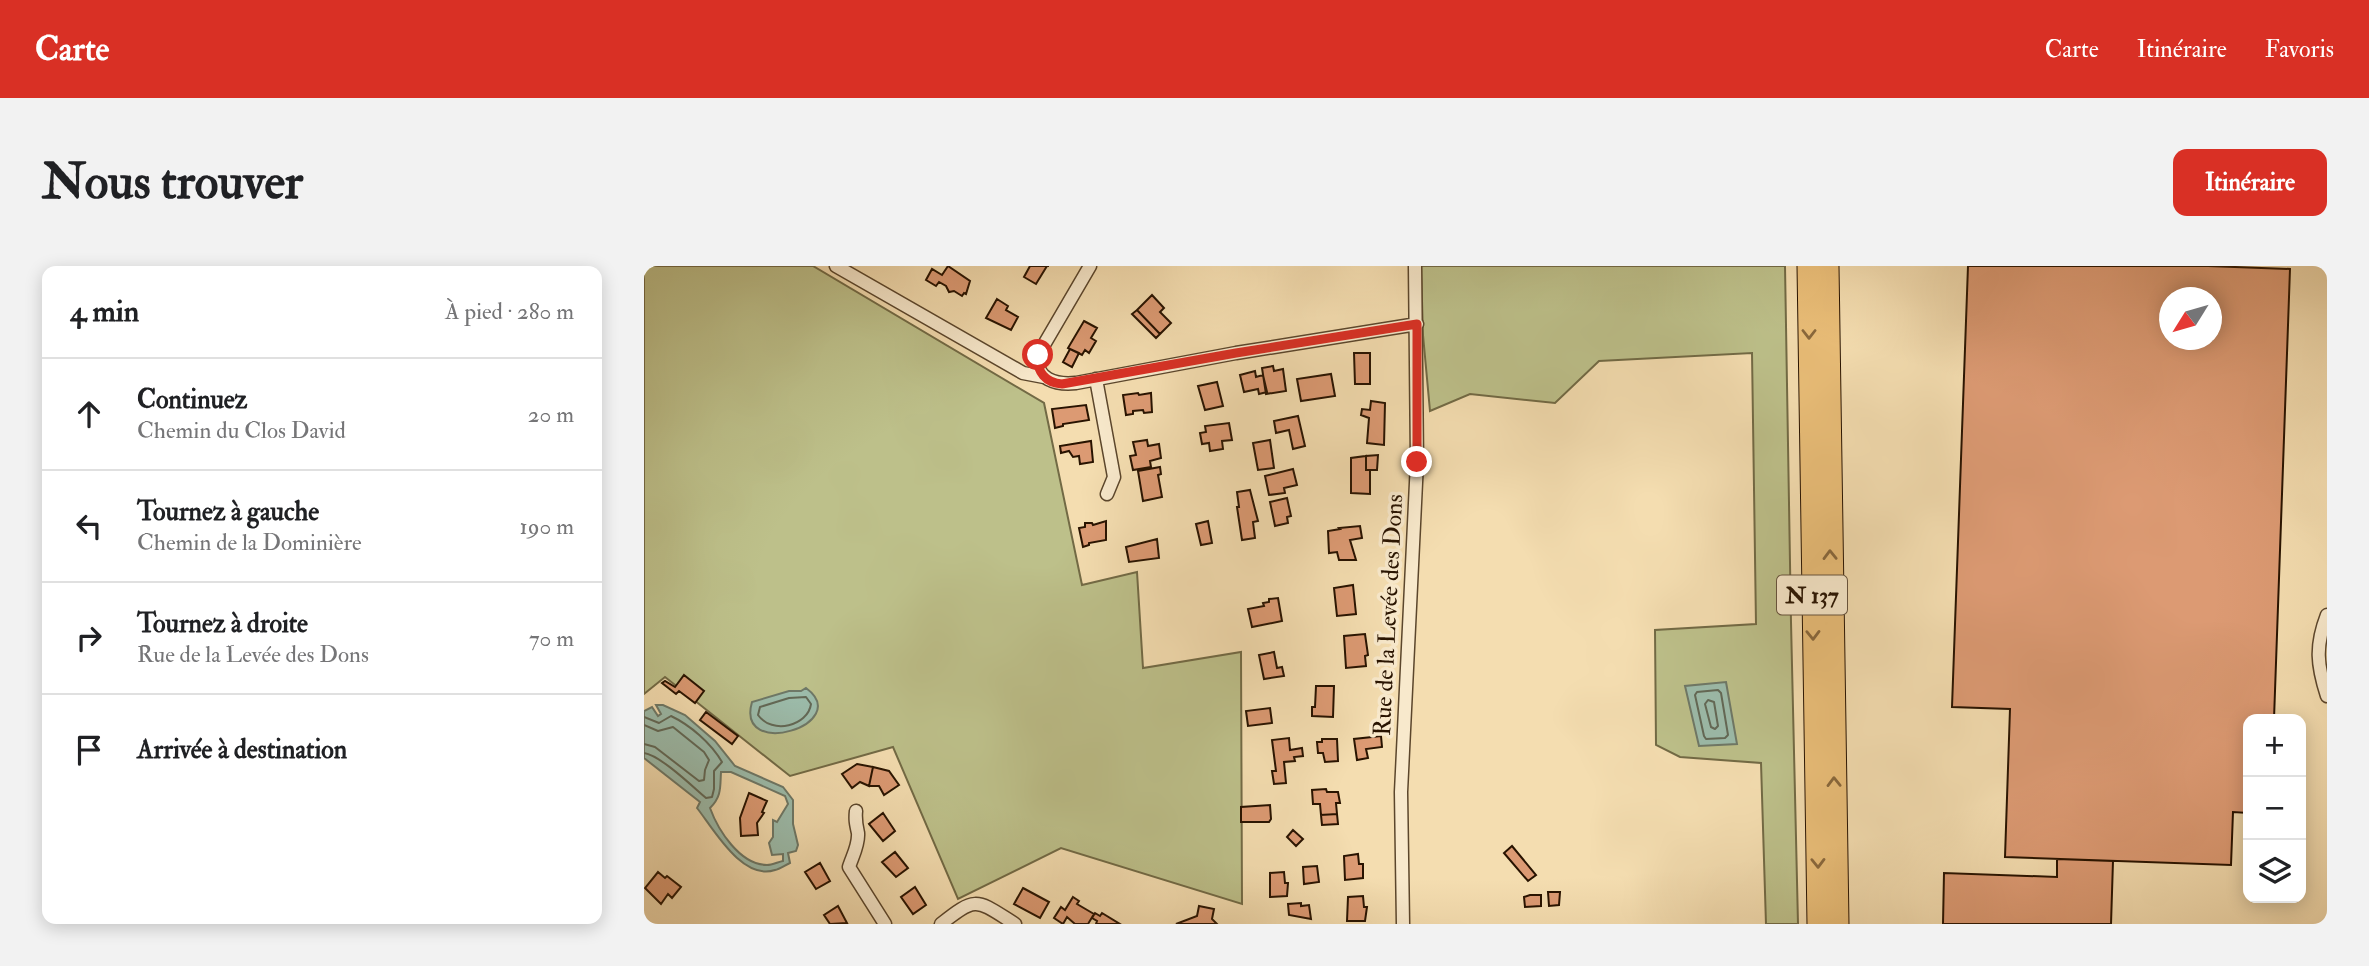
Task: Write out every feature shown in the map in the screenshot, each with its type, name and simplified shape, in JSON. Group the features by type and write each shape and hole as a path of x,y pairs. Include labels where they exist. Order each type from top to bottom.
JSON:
{"highway":[{"name":"N 137","path":"1809,266 1819,924"},
{"name":"N 137","path":"1827,266 1837,924"}],"street":[{"path":"836,266 1023,373 1044,377"},
{"path":"1090,266 1038,355 1038,368 1050,381 1062,384 1096,379 1417,324"},
{"name":"Rue de la Levée des Dons","path":"1404,924 1401,792 1417,462 1415,266"},
{"path":"1096,379 1114,477 1107,494"},
{"path":"2327,615 2317,649 2319,670 2327,696"},
{"path":"856,811 854,824 858,833 857,845 849,867 885,924"},
{"path":"941,924 962,907 973,902 985,905 1015,924"}],"green space":[{"path":"644,266 813,266 1044,403 1082,585 1137,572 1143,668 1241,652 1242,904 1061,848 958,899 893,747 790,776 665,677 644,694"},
{"path":"1421,266 1785,266 1798,924 1766,924 1761,763 1680,757 1656,745 1655,630 1756,624 1752,353 1599,361 1555,403 1470,394 1430,411 1423,335"}],"water":[{"path":"1726,682 1737,744 1699,746 1685,686"},
{"path":"806,688 817,701 816,714 806,724 791,731 775,733 760,730 751,720 752,702"},
{"path":"656,705 663,705 685,715 715,741 735,766 783,787 793,800 793,824 798,845 796,851 788,853 790,863 763,871 751,868 720,839 697,808 700,802 644,758 644,711 652,707 658,716 661,714","holes":["721,772 731,772 785,796 788,804 777,822 773,820 773,837 769,843 772,855 783,854 783,861 767,865 748,859 731,845 718,826 710,808 718,795"]}],"building":[{"path":"948,266 970,281 966,294 962,296 954,291 949,292 946,286 939,282 936,286 926,280 932,269 942,275"},
{"path":"1030,266 1047,266 1036,284 1024,277"},
{"path":"1968,266 2208,266 2290,269 2274,714 2243,714 2243,813 2233,812 2231,865 2005,857 2010,709 1952,707"},
{"path":"1152,295 1164,308 1160,312 1171,323 1160,334 1137,310"},
{"path":"997,299 1008,306 1006,310 1018,317 1011,330 986,318"},
{"path":"1137,310 1160,334 1156,338 1132,314"},
{"path":"1084,321 1097,328 1091,338 1096,341 1089,353 1085,350 1082,355 1068,348"},
{"path":"1070,349 1079,353 1072,367 1063,362"},
{"path":"1354,353 1370,353 1370,384 1355,384"},
{"path":"1273,366 1274,371 1283,369 1286,391 1266,394 1262,368"},
{"path":"1255,371 1256,377 1263,375 1267,392 1259,394 1258,389 1244,392 1240,375"},
{"path":"1331,374 1335,396 1301,401 1297,379"},
{"path":"1217,382 1223,406 1205,410 1198,386"},
{"path":"1151,393 1152,412 1133,411 1133,414 1126,415 1123,395"},
{"path":"1371,401 1385,403 1384,445 1367,443 1369,418 1361,415 1362,409 1370,410"},
{"path":"1086,405 1089,420 1055,428 1052,409"},
{"path":"1298,416 1305,446 1293,449 1289,430 1276,433 1274,421"},
{"path":"1229,423 1232,440 1222,441 1223,449 1210,451 1209,443 1202,444 1200,433 1206,432 1205,426"},
{"path":"1147,440 1148,446 1159,444 1161,458 1150,461 1151,467 1133,470 1130,456 1136,455 1133,442"},
{"path":"1270,440 1274,468 1258,470 1253,443"},
{"path":"1091,441 1093,462 1080,464 1079,456 1073,457 1069,451 1061,453 1060,446"},
{"path":"1378,455 1377,470 1366,470 1366,456"},
{"path":"1366,456 1366,470 1370,470 1370,494 1351,493 1351,458"},
{"path":"1160,467 1161,474 1158,475 1162,497 1143,501 1138,471"},
{"path":"1293,469 1297,485 1284,488 1285,493 1269,495 1265,476"},
{"path":"1250,490 1258,521 1253,522 1255,538 1242,540 1237,492"},
{"path":"1287,498 1291,516 1287,517 1288,523 1275,526 1270,502"},
{"path":"1106,521 1106,540 1083,547 1079,528 1085,527 1085,523 1093,525"},
{"path":"1208,521 1212,543 1201,545 1196,524"},
{"path":"1360,526 1362,538 1350,540 1356,560 1339,560 1337,552 1329,553 1328,531"},
{"path":"1157,539 1159,558 1129,562 1126,547"},
{"path":"1353,585 1356,614 1337,616 1334,588"},
{"path":"1278,598 1282,621 1252,627 1248,609 1264,606 1263,603 1269,602 1269,599"},
{"path":"1365,634 1368,655 1365,656 1366,666 1346,668 1344,636"},
{"path":"1274,652 1277,668 1282,667 1284,676 1264,679 1259,655"},
{"path":"684,675 704,691 695,703 679,691 676,694 662,683 665,681 675,687"},
{"path":"1316,686 1334,686 1333,717 1312,716"},
{"path":"1270,708 1272,723 1248,726 1246,711"},
{"path":"706,712 738,736 732,744 700,720"},
{"path":"1381,736 1382,747 1366,749 1368,758 1357,760 1354,739"},
{"path":"1289,738 1290,750 1302,748 1303,756 1294,757 1295,761 1284,762 1286,783 1274,784 1272,771 1276,771 1272,740"},
{"path":"1322,739 1337,739 1338,761 1325,762 1323,753 1318,753 1317,742 1322,742"},
{"path":"857,764 873,767 869,786 860,782 852,788 842,774"},
{"path":"873,767 889,771 899,785 884,795 879,786 869,786"},
{"path":"1326,789 1327,792 1338,792 1340,803 1336,803 1337,814 1321,815 1320,804 1313,804 1312,790"},
{"path":"749,793 767,801 762,812 764,813 757,823 758,835 741,836 740,818"},
{"path":"1270,805 1269,822 1241,822 1241,807"},
{"path":"883,813 895,831 883,841 869,824"},
{"path":"1337,814 1338,824 1322,825 1321,815"},
{"path":"1293,830 1303,839 1296,846 1287,837"},
{"path":"1512,846 1536,875 1528,881 1504,853"},
{"path":"895,852 908,868 896,877 882,862"},
{"path":"1358,854 1359,864 1363,864 1363,878 1345,880 1344,856"},
{"path":"2057,859 2113,861 2111,924 1943,924 1944,873 2057,877"},
{"path":"820,863 830,881 816,889 805,872"},
{"path":"1317,866 1319,882 1304,884 1303,867"},
{"path":"658,872 681,887 672,898 668,894 661,904 645,888"},
{"path":"1284,872 1285,883 1288,883 1287,896 1270,897 1270,873"},
{"path":"915,887 926,905 913,914 901,897"},
{"path":"1023,888 1049,902 1040,918 1014,904"},
{"path":"1548,892 1560,892 1559,905 1549,906"},
{"path":"1541,895 1541,906 1525,907 1524,897"},
{"path":"1363,896 1364,907 1367,907 1365,921 1347,921 1348,897"},
{"path":"1073,897 1079,901 1077,904 1094,914 1088,924 1075,924 1067,917 1063,924 1054,918 1061,907 1065,910"},
{"path":"1301,903 1301,906 1309,905 1311,919 1289,915 1288,904"},
{"path":"838,906 847,923 830,924 824,915"},
{"path":"1199,906 1214,909 1212,919 1217,924 1176,924 1197,916"},
{"path":"1095,913 1100,916 1102,913 1120,924 1096,924 1097,921 1092,918"}],"route":[{"path":"1038,355 1038,368 1044,377 1057,384 1076,383 1236,353 1417,324 1417,462"}]}
